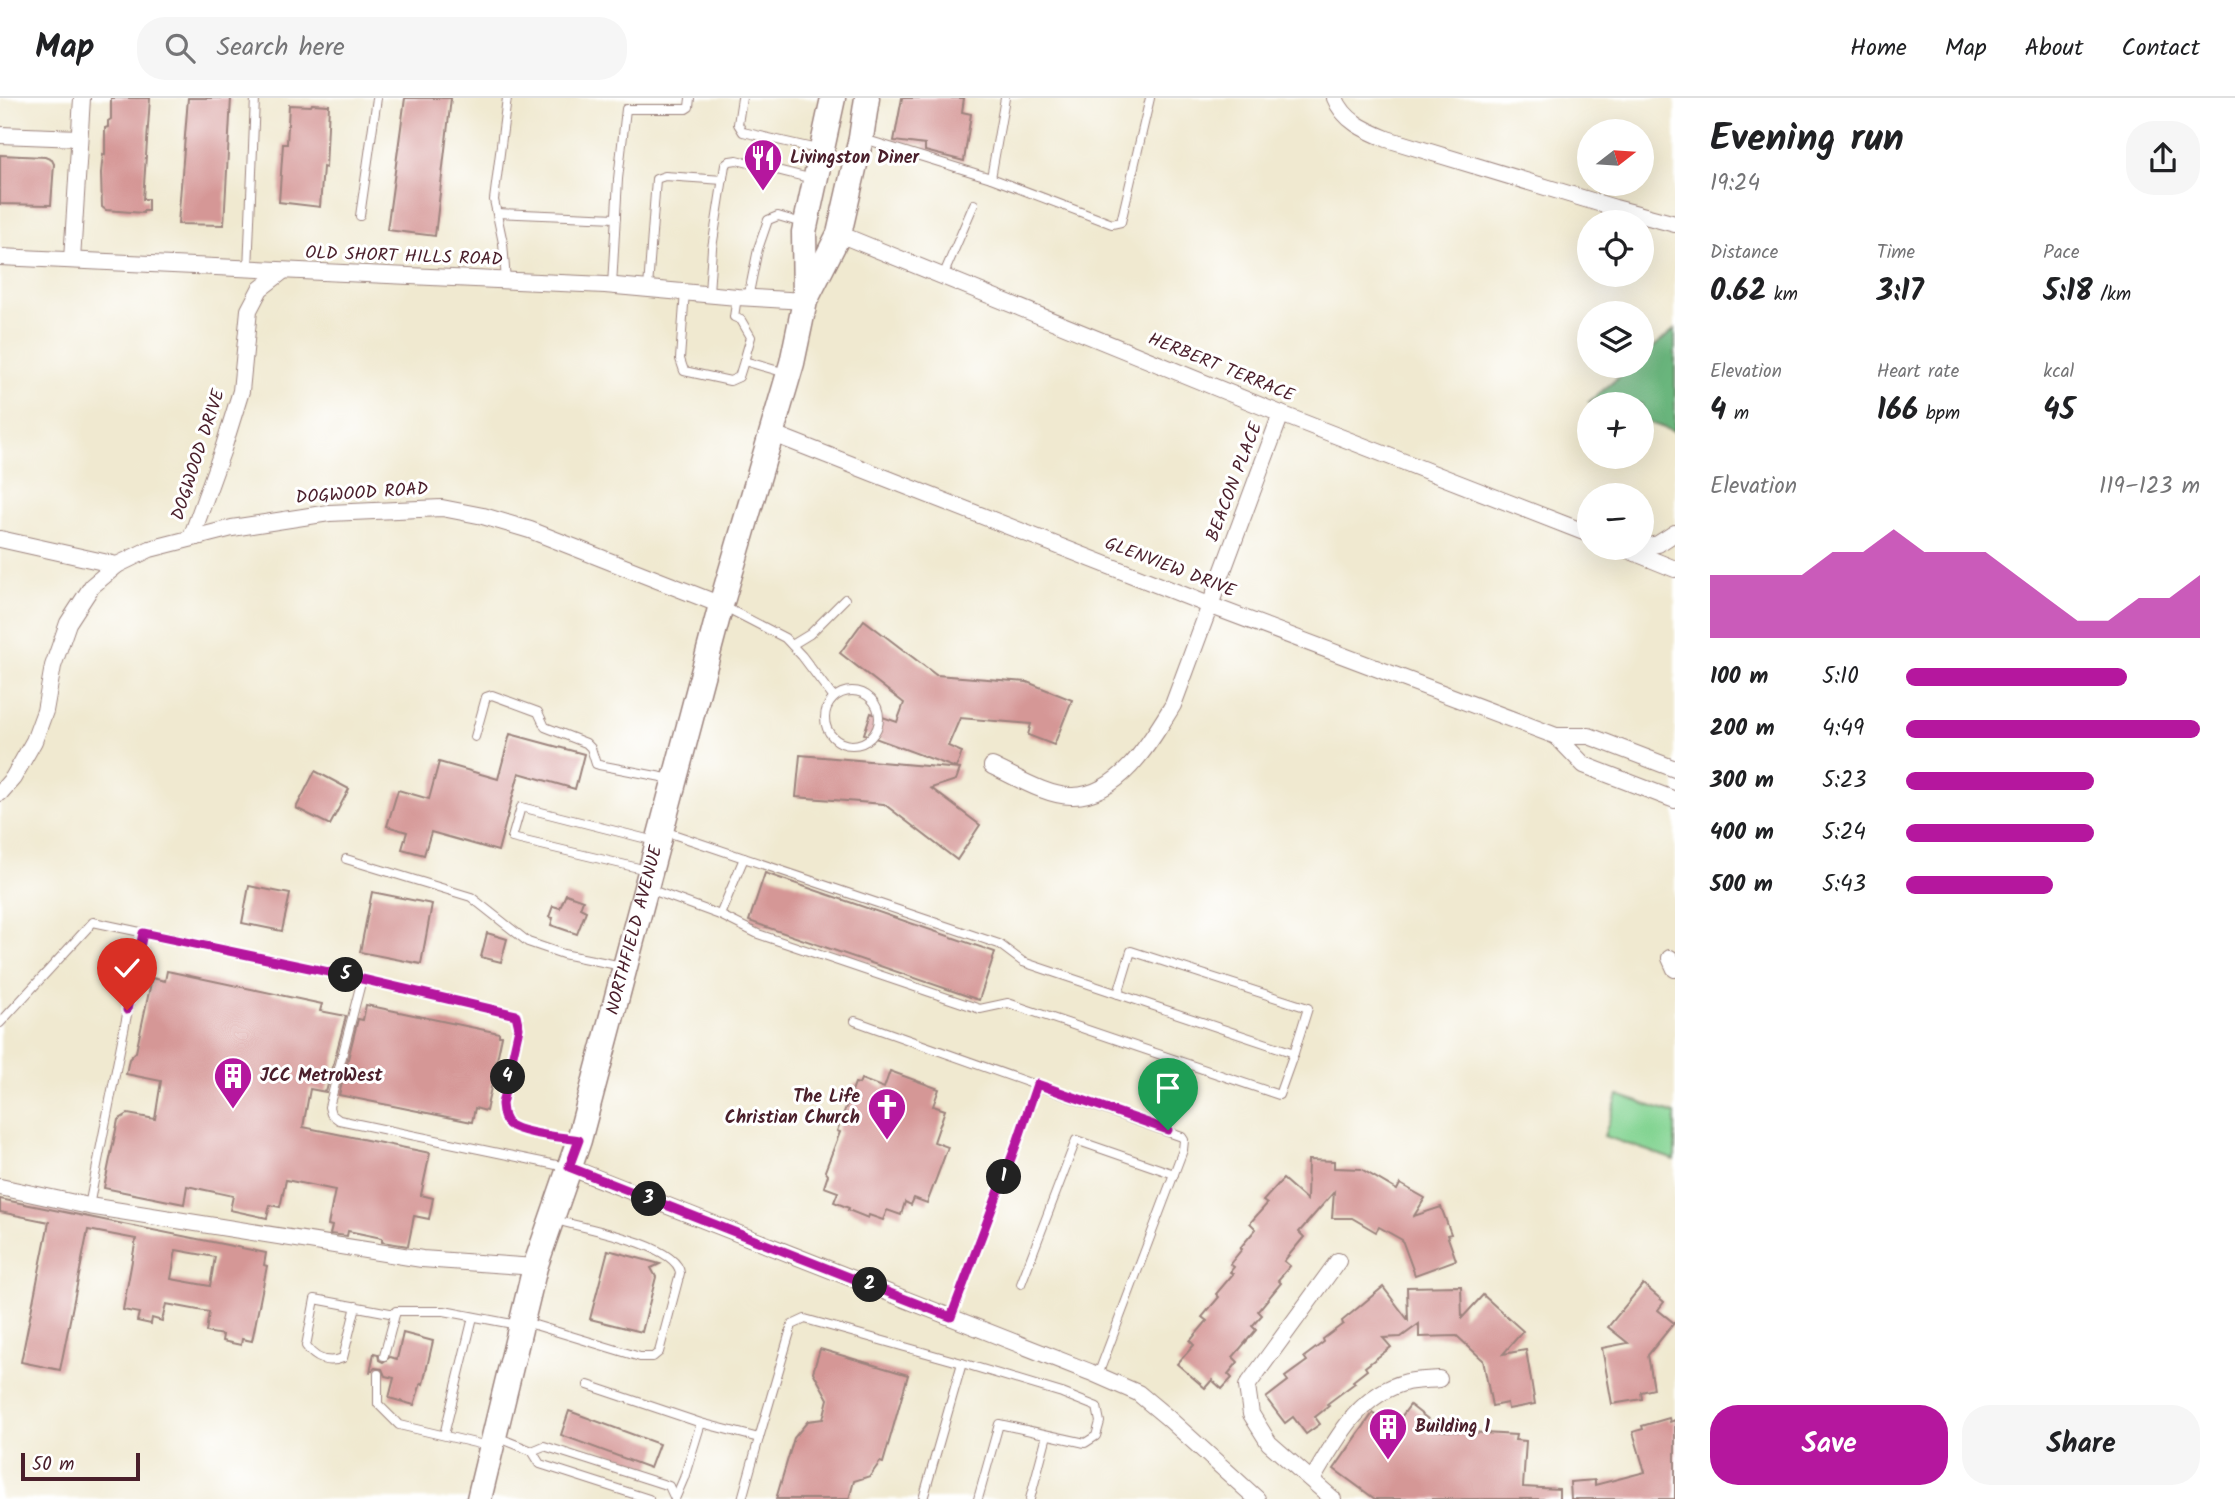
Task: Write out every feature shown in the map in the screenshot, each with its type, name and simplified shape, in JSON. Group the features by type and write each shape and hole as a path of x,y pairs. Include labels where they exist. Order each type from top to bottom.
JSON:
{"main road":[{"path":"805,301 839,234 861,138 867,98"},
{"path":"805,301 804,232 832,109"},
{"path":"832,109 839,135 821,220 839,234"},
{"name":"NORTHFIELD AVENUE","path":"479,1499 535,1268 579,1140 721,605 790,368 805,301"}],"street":[{"path":"72,260 82,98"},
{"path":"1335,98 1340,111 1364,130 1387,139 1675,224"},
{"path":"0,135 79,138"},
{"name":"HERBERT TERRACE","path":"839,234 1281,414 1577,529"},
{"name":"OLD SHORT HILLS ROAD","path":"0,257 612,286 805,301"},
{"name":"DOGWOOD DRIVE","path":"191,538 241,391 249,310 260,289 282,272"},
{"name":"BEACON PLACE","path":"992,766 1043,790 1071,797 1093,793 1128,770 1152,739 1172,705 1281,414"},
{"name":"GLENVIEW DRIVE","path":"771,433 1209,605 1556,736 1589,736 1675,769"},
{"name":"DOGWOOD ROAD","path":"117,565 150,549 232,528 329,513 442,508 483,516 530,530 721,605"},
{"path":"1654,545 1675,533"},
{"path":"0,539 117,565"},
{"path":"1653,560 1675,569"},
{"path":"0,793 13,778 34,741 44,711 53,666 68,623 92,586 117,565"},
{"name":"GLENVIEW DRIVE","path":"1556,736 1584,765 1675,800"},
{"path":"569,1167 1138,1393 1257,1499"},
{"path":"0,1187 89,1206 422,1259 535,1268"},
{"path":"1333,1499 1269,1443 1251,1414 1247,1386 1338,1261"},
{"path":"1312,1480 1350,1419 1373,1399 1407,1382 1439,1379"}],"lane":[{"path":"248,270 255,98"},
{"path":"360,216 377,98"},
{"path":"506,281 494,200 507,98"},
{"path":"612,286 628,98"},
{"path":"626,109 686,109 690,107 690,98"},
{"path":"742,98 738,124 743,132 823,150"},
{"path":"991,178 1005,98"},
{"path":"861,138 1036,193 1112,224 1121,222 1150,98"},
{"path":"709,293 712,248 725,165 730,160 737,160 816,180"},
{"path":"648,289 656,180 665,176 723,180"},
{"path":"943,276 974,204"},
{"path":"497,213 616,218"},
{"path":"685,291 680,359 684,371 730,381 740,377 751,337 741,320 734,317 768,220 778,216 806,225"},
{"path":"744,361 790,368"},
{"path":"792,646 810,634 845,599"},
{"path":"721,605 785,638 834,697"},
{"path":"859,691 874,702 879,719 872,736 857,745 848,745 832,737 824,722 828,704 834,697 841,692 859,691"},
{"path":"475,737 486,697 492,695 538,712 545,727 586,743 591,748 596,764 675,779"},
{"path":"1118,993 1131,951 1308,1008 1294,1053 1279,1095 1009,1003 981,1009 758,934 649,880 512,838 521,807 660,836 744,858 999,944 1023,961 1294,1053"},
{"path":"720,915 744,858"},
{"path":"346,859 471,897 528,942 563,954 625,967"},
{"path":"0,1023 93,922 516,1015 519,1028 502,1104 503,1116 510,1125 543,1135 579,1140"},
{"path":"89,1206 143,933"},
{"path":"362,979 329,1107 331,1114 339,1120 569,1167"},
{"path":"855,1021 1182,1137 1183,1150 1098,1375"},
{"path":"951,1317 1037,1084"},
{"path":"1021,1284 1076,1140 1174,1174"},
{"path":"384,1356 396,1311 444,1311 521,1323 640,1357 653,1357 659,1352 681,1273 674,1259 654,1247 551,1219"},
{"path":"356,1306 343,1358 335,1361 324,1360 312,1354 306,1346 315,1299 356,1306 395,1314"},
{"path":"444,1435 473,1317"},
{"path":"742,1499 792,1325 805,1319 1062,1393 1097,1407 1100,1422 1096,1436 1085,1443 999,1424 978,1499"},
{"path":"923,1499 962,1363"},
{"path":"378,1374 378,1404 399,1425 444,1435 493,1441 532,1451 544,1446 669,1486 675,1499"},
{"path":"588,1385 701,1423 759,1438"},
{"path":"675,1499 701,1423"},
{"path":"1030,1499 1046,1435"},
{"path":"532,1451 540,1464 649,1499"}],"green space":[{"path":"1675,329 1675,432 1654,424 1654,392 1601,392 1618,378 1654,378 1654,347"},
{"path":"1618,1095 1675,1114 1675,1160 1604,1136"}],"building":[{"path":"111,98 150,98 143,199 148,199 148,211 143,213 106,210 102,207 101,173 103,154 105,155 105,128 111,119"},
{"path":"188,98 231,98 224,225 178,224"},
{"path":"405,98 451,98 435,236 387,230"},
{"path":"902,98 964,98 962,112 971,114 964,161 925,151 925,145 894,141"},
{"path":"289,105 329,105 326,168 323,167 320,207 279,202"},
{"path":"0,155 45,157 52,160 51,205 0,204"},
{"path":"864,620 936,675 1027,682 1072,700 1054,745 1028,735 1031,724 960,718 948,746 962,752 956,768 864,734 871,713 897,722 904,703 840,653"},
{"path":"510,734 584,754 575,789 519,773 498,851 431,832 424,855 402,849 407,832 387,826 398,790 429,799 439,762 498,779"},
{"path":"800,755 960,769 956,780 931,788 980,825 957,860 884,804 796,797"},
{"path":"315,771 349,789 330,825 296,808"},
{"path":"765,873 995,952 979,1000 749,921"},
{"path":"249,886 290,894 282,931 242,923"},
{"path":"372,892 432,904 421,964 360,952"},
{"path":"566,894 583,900 580,908 586,911 577,934 551,925 553,918 549,917 553,906 560,908"},
{"path":"487,933 507,939 501,962 481,957"},
{"name":"JCC MetroWest","path":"167,971 322,1004 320,1011 346,1016 326,1092 310,1089 303,1127 430,1153 421,1195 433,1198 429,1219 414,1216 408,1246 382,1242 382,1238 348,1231 347,1236 330,1234 332,1226 328,1225 335,1190 286,1180 280,1207 270,1205 267,1218 230,1210 233,1196 187,1186 184,1204 104,1188 118,1120 128,1114 155,1119 161,1081 126,1074 129,1059 136,1052 152,978 165,981"},
{"path":"366,1005 499,1033 499,1036 502,1036 486,1111 475,1108 472,1122 339,1095 358,1019 363,1020"},
{"path":"890,1071 939,1089 933,1106 945,1110 934,1142 948,1147 927,1203 914,1198 911,1205 905,1202 901,1215 887,1210 883,1220 869,1215 868,1218 848,1210 849,1208 834,1202 838,1192 824,1187 828,1175 825,1171 855,1083 859,1084 861,1079 884,1088"},
{"path":"1308,1160 1334,1161 1334,1168 1361,1169 1397,1190 1400,1184 1425,1198 1414,1216 1441,1207 1451,1234 1447,1235 1456,1260 1415,1275 1402,1240 1379,1227 1376,1232 1352,1218 1332,1218 1334,1192 1299,1232 1304,1237 1284,1261 1290,1266 1278,1280 1281,1283 1258,1311 1262,1315 1252,1326 1256,1330 1233,1357 1238,1362 1228,1374 1232,1378 1222,1389 1212,1380 1205,1388 1177,1364 1194,1345 1190,1341 1207,1321 1202,1317 1233,1274 1230,1272 1234,1267 1230,1264 1256,1229 1250,1223 1267,1204 1263,1201 1283,1179 1307,1200"},
{"path":"0,1199 266,1253 264,1265 267,1266 252,1341 242,1339 241,1345 222,1341 223,1335 206,1332 209,1312 166,1304 162,1321 152,1318 151,1324 137,1321 139,1313 123,1310 136,1239 88,1230 60,1370 21,1362 49,1222 0,1212","holes":["176,1250 215,1257 210,1286 171,1279"]},
{"path":"608,1250 660,1264 651,1268 656,1277 642,1332 590,1319"},
{"path":"1643,1284 1664,1302 1658,1310 1674,1323 1648,1355 1654,1389 1641,1392 1642,1399 1612,1404 1602,1348 1628,1343 1608,1327"},
{"path":"1461,1286 1462,1318 1483,1295 1523,1331 1503,1354 1526,1350 1535,1404 1508,1409 1507,1403 1492,1406 1483,1360 1457,1336 1419,1337 1419,1324 1401,1337 1383,1338 1391,1347 1365,1367 1367,1370 1353,1381 1355,1383 1327,1404 1329,1406 1315,1417 1320,1424 1306,1434 1293,1417 1285,1423 1266,1398 1288,1381 1285,1377 1307,1361 1304,1357 1383,1287 1408,1320 1407,1287"},
{"path":"403,1333 433,1341 423,1384 421,1383 414,1405 389,1398 394,1378 385,1376 382,1369 375,1368 370,1372 374,1353 378,1354 379,1360 383,1362 390,1357 397,1359"},
{"path":"820,1349 908,1375 883,1463 880,1462 870,1476 854,1481 849,1499 776,1499 794,1438 808,1421 823,1419 828,1399 813,1372"},
{"path":"1410,1405 1433,1423 1419,1426 1419,1429 1516,1435 1515,1440 1526,1441 1523,1487 1559,1489 1559,1499 1375,1499 1334,1469 1373,1413 1393,1428"},
{"path":"569,1411 659,1444 650,1468 561,1435"},
{"path":"1669,1418 1670,1422 1675,1420 1675,1499 1571,1499 1570,1482 1595,1480 1595,1485 1645,1472 1633,1432 1643,1429 1642,1426"}],"place":[{"name":"Livingston Diner","path":"763,192"},
{"name":"JCC MetroWest","path":"233,1110"},
{"name":"The Life Christian Church","path":"887,1141"},
{"name":"Building 1","path":"1388,1461"}],"route":[{"path":"127,1010 143,933 516,1015 519,1028 502,1104 503,1116 510,1125 543,1135 579,1140 569,1167 951,1317 1037,1084 1168,1130"}]}
